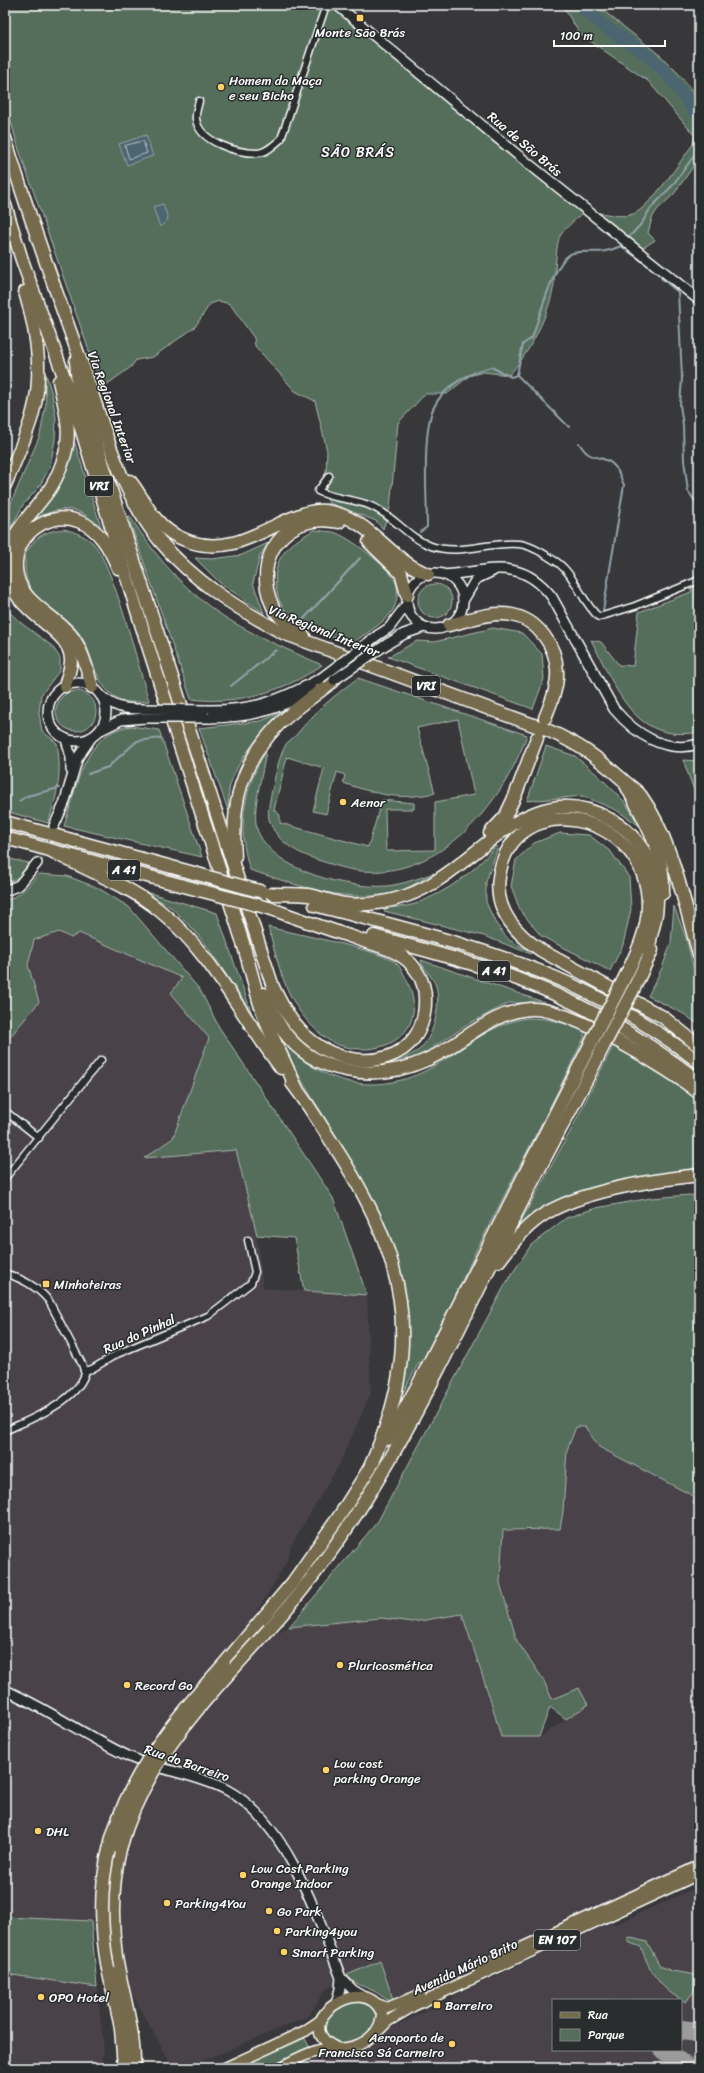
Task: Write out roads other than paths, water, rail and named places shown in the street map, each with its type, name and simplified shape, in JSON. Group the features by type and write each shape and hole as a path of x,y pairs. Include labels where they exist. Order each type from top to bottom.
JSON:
{"highway":[{"name":"Via Regional Interior","path":"5,138 27,210 117,463 136,507 160,541 190,571 212,590 251,616 283,633 564,738 603,762 640,794 660,830 671,858 699,954"},
{"name":"VRI","path":"5,205 22,260 53,349 75,406 141,624 243,943"},
{"path":"5,486 32,416 36,388 36,337 23,285 22,260"},
{"path":"73,341 80,392 273,986 281,1004 302,1033 327,1051 358,1061 373,1061 384,1059 407,1046 422,1024 426,1004 422,980 407,960 387,949 269,908"},
{"path":"53,349 66,415 68,433 66,452 51,487 28,517 10,546 7,557 7,569 10,584 17,599 54,631 69,649 71,659 70,669 65,686"},
{"path":"117,463 155,518 163,528 176,537 201,545 217,547 234,544 248,539 287,520 304,514 324,511 343,516 366,527 402,561 428,574"},
{"path":"92,687 78,646 70,634 32,603 23,592 16,568 16,560 25,538 42,523 53,519 78,520 88,526 97,533 112,555 141,624"},
{"path":"318,647 283,620 274,609 265,581 265,570 269,556 277,542 288,532 302,524 326,519 344,523 362,534 401,573 407,600"},
{"path":"449,625 495,614 513,615 535,626 545,637 555,655 557,672 553,697 545,718"},
{"path":"236,871 234,812 245,772 256,751 280,724 334,680"},
{"path":"463,862 505,817 515,796 537,738"},
{"path":"134,2068 129,2017 119,1971 113,1925 114,1879 120,1849 134,1805 157,1762 206,1700 289,1606 320,1565 375,1485 400,1442 511,1224 634,988 658,933 664,885 663,869 659,854 647,824 624,781"},
{"path":"268,893 308,896 347,904 362,904 392,900 424,888 463,862 504,829 533,813 556,808 575,808 606,817 626,830 638,843 654,874 657,902 655,923 648,945 649,956"},
{"path":"124,2068 121,2028 108,1969 104,1937 103,1891 110,1845 119,1816 139,1773 156,1747 293,1582 344,1509 410,1401 593,1039 622,983 643,938 648,914 648,891 644,876 637,860 628,848 603,828 588,822 557,820 528,830 515,841 506,854 500,868 498,884 499,900 505,915 514,928 528,942 542,951 663,1017 699,1046"},
{"name":"A 41","path":"5,822 457,944 535,969 616,1007 666,1038 699,1062"},
{"name":"A 41","path":"5,838 474,964 533,985 588,1010 628,1032 699,1081"},
{"path":"50,850 122,887 147,902 172,921 209,964 261,1042 297,1089 365,1196 384,1237 396,1280 402,1326 400,1372 388,1423 370,1467"},
{"path":"243,943 268,1027 297,1089"},
{"path":"243,943 264,994 282,1029 304,1051 332,1067 354,1073 371,1074 402,1069 426,1060 502,1016 517,1010 549,1010 570,1018 677,1075 699,1093"},
{"path":"483,1281 520,1234 541,1216 555,1208 584,1196 600,1192 699,1175"}],"main road":[{"name":"Rua de São Brás","path":"337,5 519,156 699,300"},
{"path":"499,568 476,579 463,601 461,610 456,619 449,625 436,628 424,627 404,634 386,644 334,680 270,711 241,718 209,718 144,713 114,706 92,687 74,684 65,686 57,692 52,699 49,713 52,727 58,734 66,739 83,741 94,736 110,724 144,713 250,708 296,692 321,678 389,628 407,600 411,586 418,578 428,574 444,575 499,568 524,574 544,586 552,597 614,709 626,723 645,737 668,746 699,744"},
{"path":"444,575 457,585 463,601"},
{"path":"407,600 412,618 424,627"},
{"path":"54,826 64,804 78,757 105,720 105,703 101,696"},
{"path":"66,739 71,757 71,777"},
{"path":"5,891 19,885 37,863"},
{"name":"Rua do Barreiro","path":"5,1690 132,1758 227,1790 250,1806 272,1834 306,1888 341,1978 355,1992 364,1997"},
{"name":"Avenida Mário Brito","path":"377,2004 388,2008 397,2006 699,1866"},
{"name":"Avenida Mário Brito","path":"378,2031 388,2021 415,2005 699,1874"},
{"path":"336,2004 341,1978"},
{"path":"225,2068 305,2031 320,2021 336,2004 348,1998 364,1997 377,2004 382,2014 378,2031 364,2042 355,2046 315,2051 279,2068"},
{"path":"320,2021 319,2028 323,2039 329,2045 337,2048"}],"street":[{"path":"199,101 196,119 201,132 210,140 226,147 258,153 270,148 281,139 326,5"},
{"path":"328,476 318,491 339,499 351,500 370,505 383,512 418,540 431,546 453,550 520,544 554,559 572,577 593,612 599,617 635,606 699,580"},
{"path":"5,1178 101,1060"},
{"path":"5,1111 39,1138"},
{"name":"Rua do Pinhal","path":"84,1371 92,1369 117,1354 208,1316 252,1283 255,1272 248,1240"},
{"path":"5,1272 22,1279 42,1292 49,1301 84,1371 80,1384 61,1402 5,1431"}],"water":[{"path":"146,135 153,156 127,165 119,144"},
{"path":"163,204 168,219 160,227 153,207"}],"waterway":[{"path":"580,5 595,19 644,53 660,67 681,91 699,118"},
{"path":"631,235 642,223 650,209 672,186 699,149"},
{"path":"569,427 517,375 523,344 532,338 548,291 554,277 566,257 573,253 601,252 621,246 643,262"},
{"path":"661,278 678,292 682,378 680,405 683,425 684,460 688,491 699,507"},
{"path":"420,532 427,527 427,434 433,409 437,401 450,387 474,373 491,367 511,377 517,375"},
{"path":"579,443 590,455 603,459 614,465 624,485 603,611"},
{"path":"302,621 360,558"},
{"path":"231,686 276,650"},
{"path":"88,774 108,767 137,741 161,738"},
{"path":"19,801 27,796 59,788"}],"tunnel":[{"path":"37,863 52,830"}],"place":[{"name":"Monte São Brás","path":"360,18"},
{"name":"Homem da Maça e seu Bicho","path":"221,87"},
{"name":"Aenor","path":"343,802"},
{"name":"Minhoteiras","path":"46,1284"},
{"name":"Pluricosmética","path":"340,1665"},
{"name":"Record Go","path":"127,1685"},
{"name":"Low cost parking Orange","path":"326,1770"},
{"name":"DHL","path":"38,1831"},
{"name":"Low Cost Parking Orange Indoor","path":"243,1875"},
{"name":"Parking4You","path":"167,1903"},
{"name":"Go Park","path":"269,1911"},
{"name":"Parking4you","path":"277,1931"},
{"name":"Smart Parking","path":"284,1952"},
{"name":"OPO Hotel","path":"41,1997"},
{"name":"Barreiro","path":"437,2005"},
{"name":"Aeroporto de Francisco Sá Carneiro","path":"452,2044"}],"district":[{"name":"SÃO BRÁS","path":"358,152"}]}
